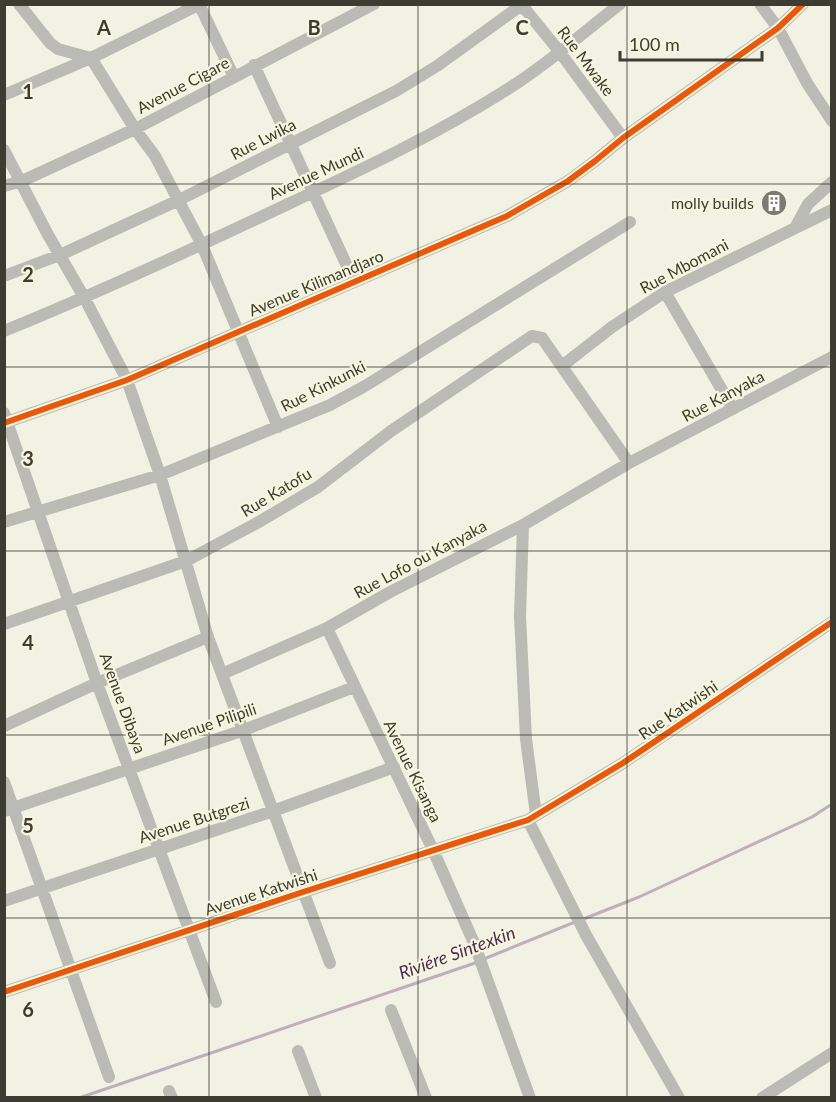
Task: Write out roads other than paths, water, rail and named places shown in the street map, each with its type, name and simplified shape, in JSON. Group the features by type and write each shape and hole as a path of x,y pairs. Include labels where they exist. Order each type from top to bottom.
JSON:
{"street":[{"path":"19,4 50,43 58,49 91,58 135,129 156,156 202,245 278,428"},
{"name":"Avenue Cigare","path":"4,186 22,181 135,129 374,4"},
{"name":"Avenue Mundi","path":"4,330 85,299 338,182 430,135 513,86 620,4"},
{"path":"760,4 778,28 831,121"},
{"name":"Avenue Kilimandjaro","path":"6,419 127,380 507,216 568,181 623,138 778,28 803,4"},
{"path":"4,95 91,58 200,5 234,77"},
{"name":"Rue Mwake","path":"522,5 623,138"},
{"name":"Rue Lwika","path":"4,276 60,255 179,200 396,91 437,66 522,5"},
{"path":"254,65 354,281"},
{"path":"4,150 127,380 160,475 208,637 330,963"},
{"path":"795,227 808,204 831,182"},
{"name":"Rue Mbomani","path":"562,366 612,327 665,292 831,210"},
{"name":"Rue Kinkunki","path":"4,522 160,475 330,405 365,386 630,222"},
{"path":"665,292 733,409"},
{"name":"Rue Katofu","path":"4,624 186,561 257,523 318,487 391,431 532,336 542,338 562,366"},
{"name":"Rue Kanyaka","path":"629,463 831,357"},
{"path":"562,366 629,463"},
{"name":"Avenue Dibaya","path":"6,419 97,683 216,1002"},
{"name":"Rue Lofo ou Kanyaka","path":"222,674 327,628 399,587 524,525 629,463"},
{"path":"524,525 520,616 532,818 586,935 679,1098"},
{"name":"Rue Katwishi","path":"532,818 623,763 831,622"},
{"name":"Avenue Kisanga","path":"327,628 394,767 474,943 530,1098"},
{"path":"4,726 97,683 208,637"},
{"name":"Avenue Pilipili","path":"9,809 244,730 354,687"},
{"name":"Avenue Butgrezi","path":"4,901 273,811 394,767"},
{"path":"4,782 9,809 43,889 109,1077"},
{"name":"Avenue Katwishi","path":"4,992 532,818"},
{"path":"392,1010 426,1098"},
{"path":"298,1051 316,1098"},
{"path":"762,1098 831,1053"}],"waterway":[{"name":"Riviére Sintexkin","path":"581,920 639,897 812,817 832,804"},
{"name":"Riviére Sintexkin","path":"484,959 575,922"},
{"name":"Riviére Sintexkin","path":"79,1098 478,962"}],"place":[{"name":"molly builds","path":"774,203"}]}
